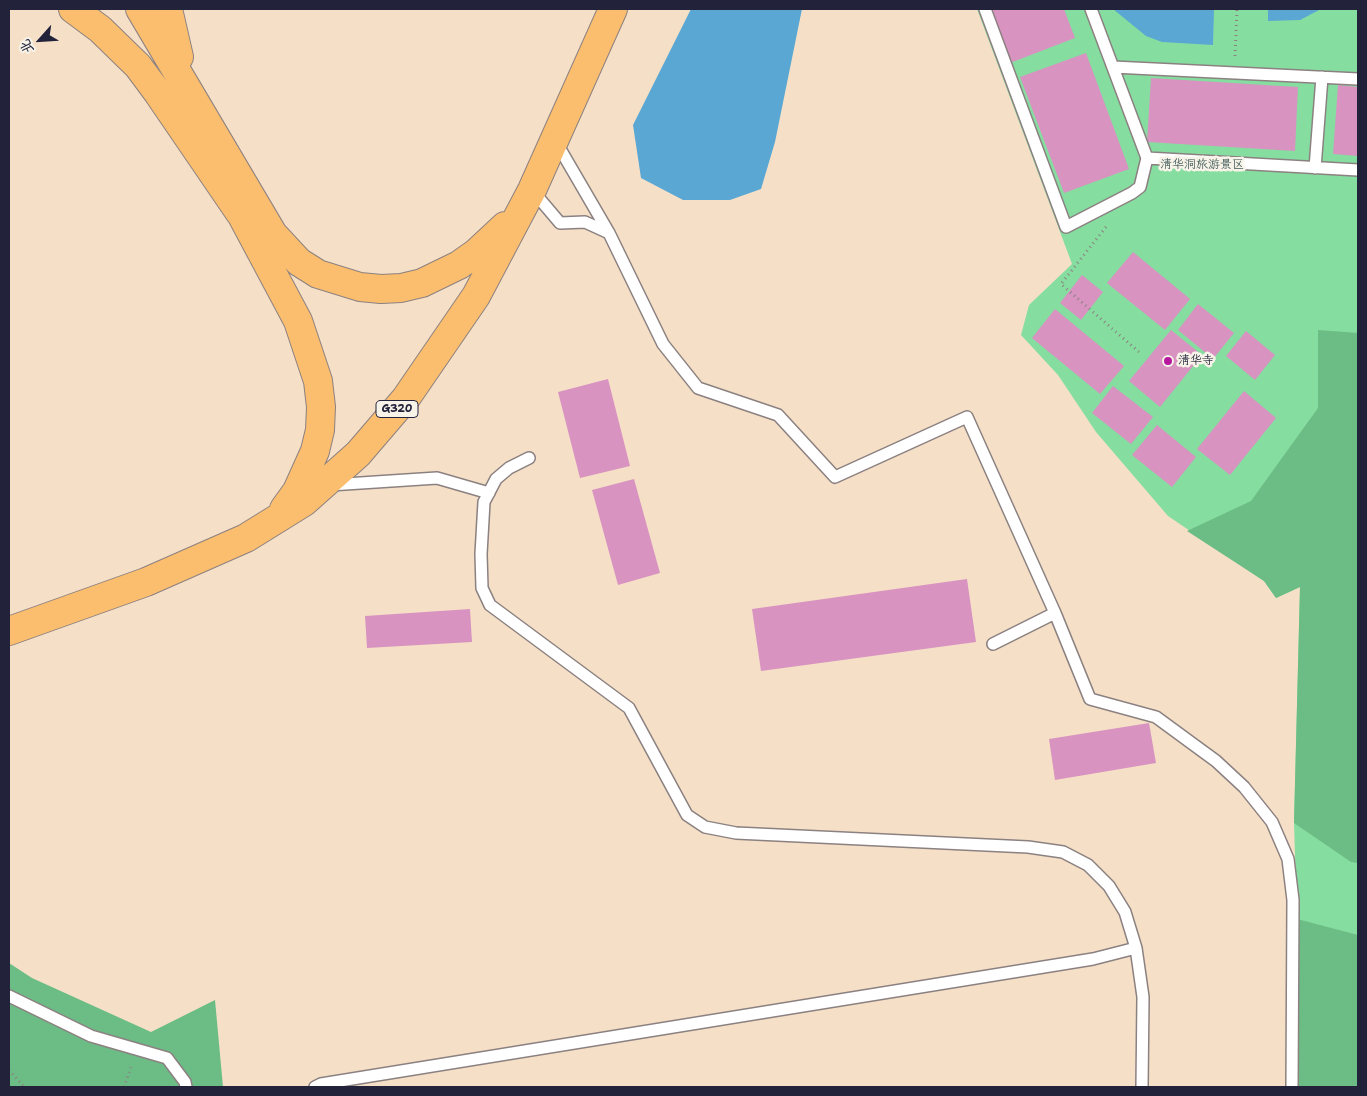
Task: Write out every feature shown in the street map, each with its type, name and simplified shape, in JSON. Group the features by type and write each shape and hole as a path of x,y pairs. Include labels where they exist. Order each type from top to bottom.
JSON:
{"highway":[{"path":"73,9 100,29 138,66 243,219"},
{"path":"122,9 243,219 298,321 315,372 321,406 320,430 307,471 275,522"},
{"path":"140,9 263,219 288,252 318,274 360,287 401,288 422,282 447,272 476,253 498,233 532,190"},
{"path":"168,9 174,40 181,62 227,158"},
{"name":"G320","path":"9,631 146,582 224,548 275,522 324,486 358,454 429,368 476,296 532,190 554,137 613,9"}],"lane":[{"path":"985,9 1066,226 1140,187 1147,158 1091,9"},
{"path":"1114,68 1358,78"},
{"path":"1315,168 1322,77"},
{"path":"554,137 609,234 662,344 698,388 778,415 835,477 967,417 1055,613 1090,699 1156,717 1223,768 1244,787 1272,822 1288,859 1293,900 1292,1087"},
{"path":"1147,158 1358,170"},
{"path":"532,190 560,222 585,222 609,234"},
{"path":"529,458 509,468 496,479 484,502 481,554 482,588 490,605 629,708 687,815 705,827 736,833 1028,847 1063,852 1088,865 1109,886 1125,912 1136,948 1143,997 1142,1087"},
{"path":"324,486 436,478 488,493"},
{"path":"993,644 1055,613"},
{"path":"315,1087 321,1084 1093,959 1136,948"},
{"path":"9,996 91,1036 168,1058 185,1082 186,1087"}],"path":[{"path":"1234,73 1237,9"},
{"path":"1109,224 1061,284 1139,352"},
{"path":"124,1087 138,1050"},
{"path":"9,1070 24,1087"}],"green space":[{"name":"清华洞旅游景区","path":"977,9 1358,9 1358,1087 1297,919 1294,823 1300,587 1276,598 1264,581 1168,516 1096,432 1058,375 1021,335 1029,305 1072,264"},
{"path":"1318,330 1358,333 1358,863 1351,862 1294,823 1300,587 1276,598 1264,581 1187,531 1251,501 1318,408"},
{"path":"1297,919 1358,935 1358,1087 1297,1087"},
{"path":"9,963 32,978 151,1032 215,1000 223,1087 9,1087"}],"water":[{"path":"691,9 802,9 775,142 761,189 730,200 683,200 641,178 633,125"},
{"path":"1113,9 1214,9 1213,45 1162,42 1146,36"},
{"path":"1268,9 1321,9 1300,20 1268,21"}],"building":[{"path":"990,9 1064,9 1075,38 1010,63"},
{"path":"1086,53 1129,169 1064,193 1020,77"},
{"path":"1151,78 1298,87 1295,151 1147,142"},
{"path":"1338,85 1358,87 1358,156 1333,154"},
{"path":"1133,252 1190,299 1165,330 1107,283"},
{"path":"1082,275 1103,292 1081,320 1060,303"},
{"path":"1198,304 1234,333 1213,359 1178,330"},
{"path":"1055,309 1124,366 1100,394 1032,338"},
{"path":"1171,330 1202,355 1160,407 1129,381"},
{"path":"1246,331 1275,355 1255,380 1226,356"},
{"path":"608,379 630,466 580,478 558,392"},
{"path":"1113,386 1153,417 1131,444 1092,413"},
{"path":"1244,391 1276,418 1230,475 1197,449"},
{"path":"1157,425 1196,457 1172,487 1132,455"},
{"path":"634,479 660,573 618,585 592,490"},
{"path":"967,579 976,642 761,671 752,609"},
{"path":"470,609 472,642 367,648 365,616"},
{"path":"1149,723 1156,763 1055,780 1049,739"}],"place":[{"name":"清华寺","path":"1168,361"}]}
